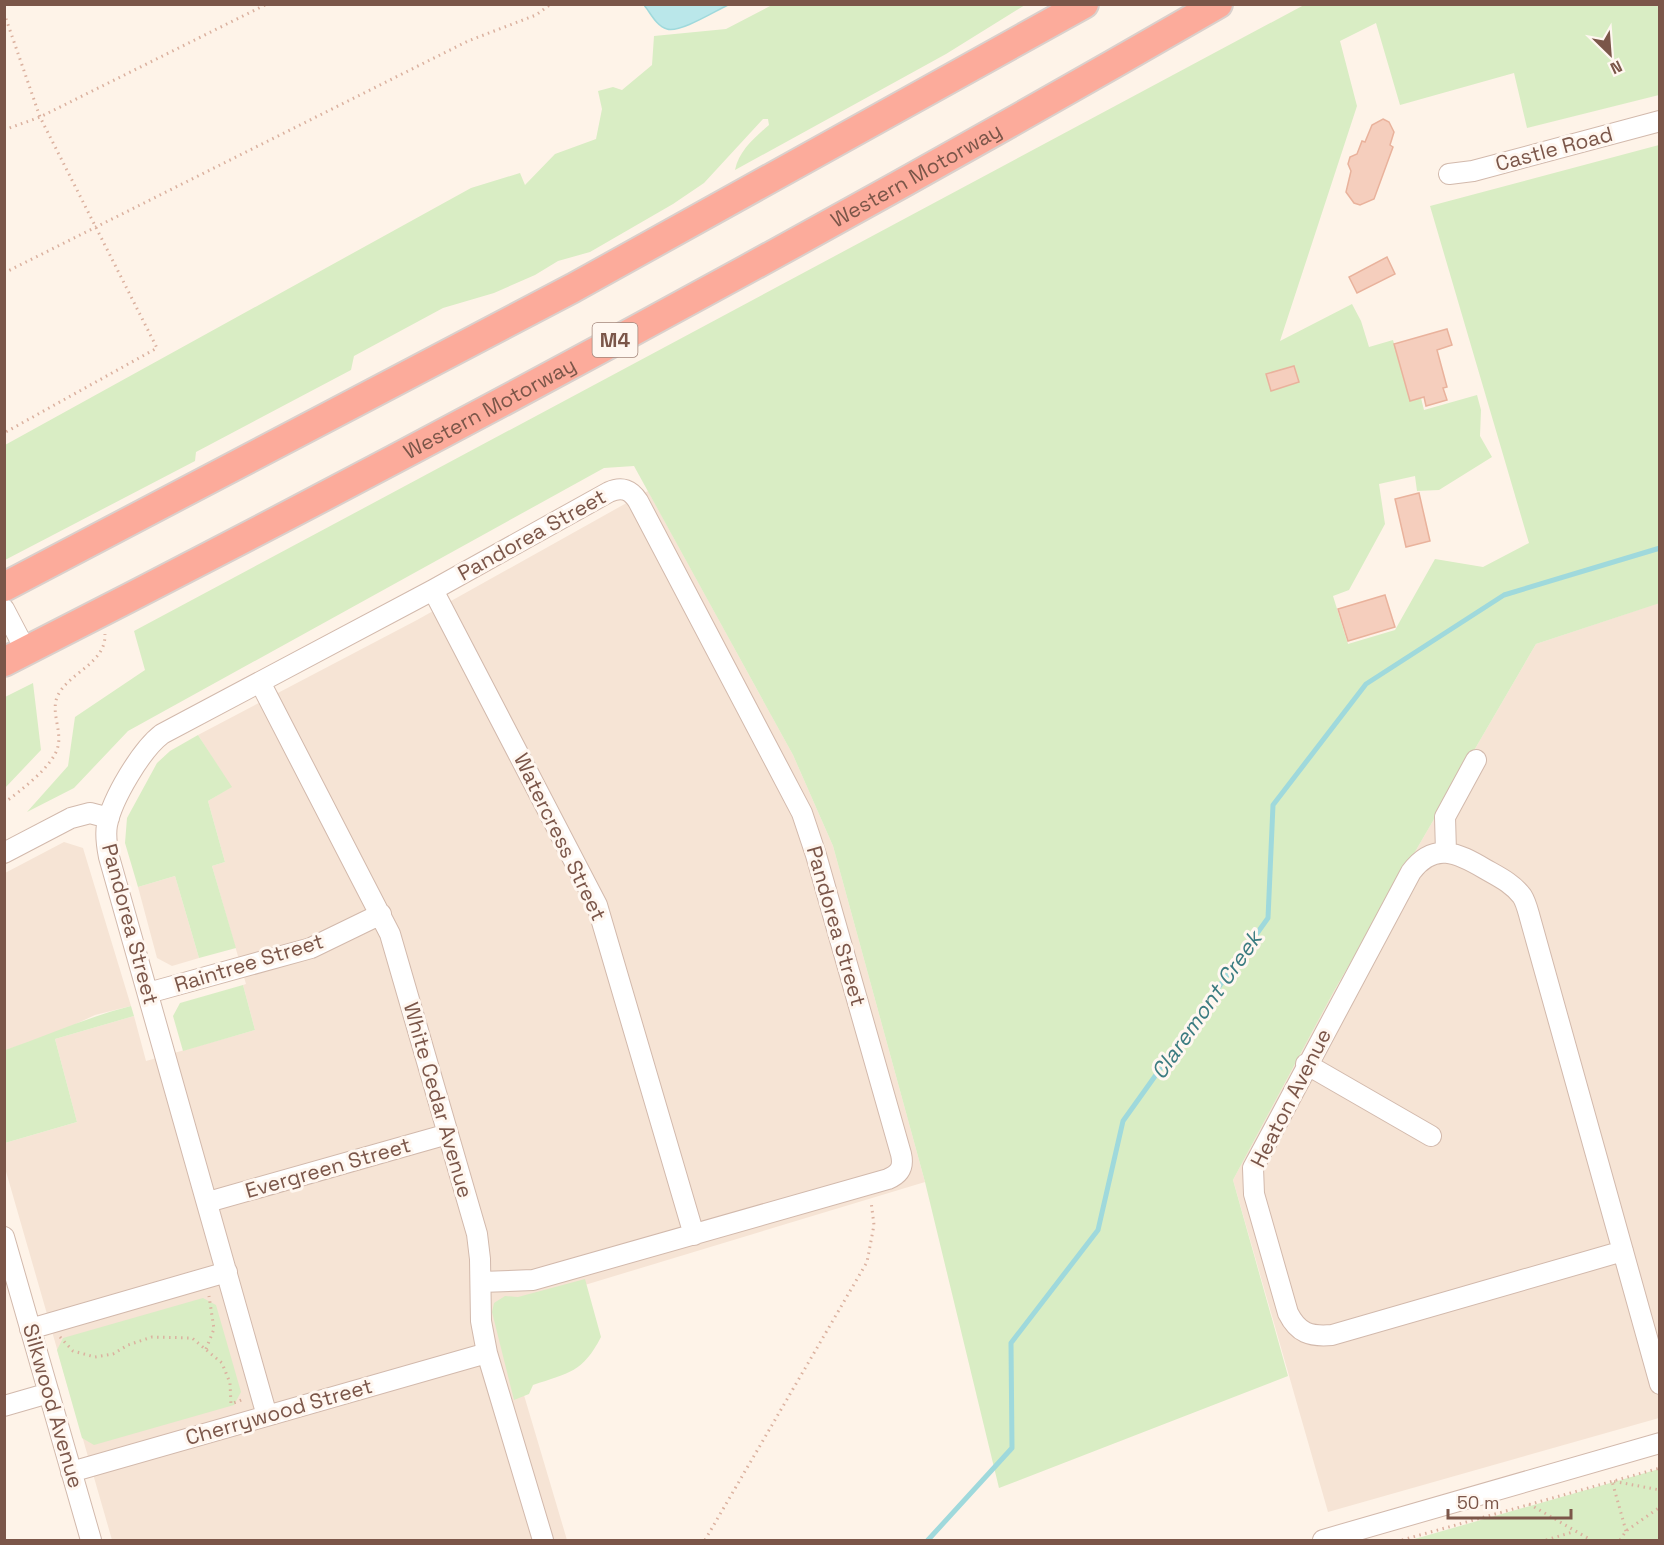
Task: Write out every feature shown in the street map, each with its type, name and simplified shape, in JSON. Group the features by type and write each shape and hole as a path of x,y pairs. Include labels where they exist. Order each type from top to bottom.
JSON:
{"highway":[{"path":"4,587 573,288 1084,4"},
{"name":"Western Motorway","path":"15,656 104,611 671,309 1218,4"}],"street":[{"name":"Castle Road","path":"1449,174 1473,171 1659,121"},
{"name":"Pandorea Street","path":"267,1416 107,849 109,818 141,754 154,740 433,590 609,492 621,489 635,496 795,799 808,828 902,1159 900,1171 897,1175 866,1185 533,1280 481,1282"},
{"name":"Watercress Street","path":"433,590 597,904 694,1235"},
{"path":"4,609 15,656"},
{"name":"White Cedar Avenue","path":"260,682 381,914 395,951 479,1243 480,1316 487,1353 539,1540"},
{"path":"1476,760 1445,817 1446,852 1458,854 1511,883 1523,898 1659,1384"},
{"path":"4,853 71,818 90,813 109,818"},
{"name":"Heaton Avenue","path":"1446,852 1419,862 1411,872 1306,1064 1253,1168 1251,1179 1288,1312 1294,1325 1304,1334 1332,1335 1623,1251"},
{"name":"Raintree Street","path":"148,993 311,948 381,914"},
{"path":"1306,1064 1431,1136"},
{"name":"Evergreen Street","path":"208,1202 448,1134"},
{"name":"Silkwood Avenue","path":"4,1237 91,1540"},
{"path":"30,1329 227,1272"},
{"name":"Cherrywood Street","path":"71,1472 487,1353"},
{"path":"4,1406 49,1393"},
{"path":"1323,1540 1659,1443"}],"path":[{"path":"4,130 40,117 267,4"},
{"path":"4,273 468,41 536,15 550,4"},
{"path":"4,13 40,117 157,348 4,433"},
{"path":"4,803 26,786 50,761 58,746 55,704 58,694 101,652 105,642 104,611"},
{"path":"705,1540 867,1262 874,1224 866,1185"},
{"path":"206,1349 214,1322 209,1295"},
{"path":"57,1331 67,1347 79,1354 95,1358 157,1336 188,1337 213,1354 225,1370 230,1383 231,1404 251,1396"},
{"path":"1402,1540 1659,1468"},
{"path":"1612,1481 1659,1490"},
{"path":"1612,1481 1626,1531"},
{"path":"1529,1504 1590,1540"},
{"path":"1620,1540 1626,1531 1659,1507"},
{"path":"1546,1540 1574,1532"}],"shaded area":[{"path":"648,491 793,755 833,846 925,1182 499,1311 567,1540 112,1540 5,1168 5,1143 77,1122 55,1039 134,1016 146,1061 255,1030 243,985 246,984 212,866 225,862 208,801 231,787 198,735 417,620"},
{"path":"1659,603 1659,1418 1328,1512 1233,1180 1334,991 1536,644"},
{"path":"64,842 83,848 131,1006 95,1015 52,1035 5,1050 5,873"},
{"path":"175,876 199,958 172,966 157,958 138,887"}],"green space":[{"path":"772,5 1025,5 946,54 735,170 744,151 769,125 768,119 763,119 704,183 673,204 590,252 558,261 535,275 494,293 443,308 354,356 351,370 196,452 195,461 5,560 5,445 471,188 520,173 525,185 555,154 596,139 602,109 598,91 613,87 622,90 652,65 654,36 726,29"},
{"path":"1304,5 1659,5 1659,95 1527,128 1514,73 1400,105 1376,23 1340,41 1357,106 1280,341 1352,304 1361,321 1369,347 1393,340 1410,401 1421,398 1424,410 1477,395 1481,410 1480,436 1492,457 1439,490 1417,491 1415,476 1379,484 1385,524 1349,590 1333,596 1348,644 1395,630 1435,559 1483,567 1529,543 1430,206 1659,145 1660,603 1536,644 1334,991 1233,1180 1288,1376 999,1488 925,1182 833,846 793,755 634,466 604,468 128,731 74,788 27,812 68,766 75,717 145,670 134,631"},
{"path":"33,683 41,750 5,788 5,697"},
{"path":"198,735 232,787 208,801 225,862 212,866 236,948 199,958 175,876 138,887 125,843 127,818 157,763 170,751"},
{"path":"243,985 255,1030 183,1051 173,1016 180,1003"},
{"path":"131,1006 134,1016 55,1039 77,1122 5,1143 5,1050"},
{"path":"585,1279 601,1337 594,1349 588,1358 574,1370 533,1385 529,1394 514,1400 492,1312 494,1303 505,1296 518,1297"},
{"path":"203,1298 216,1305 241,1392 234,1405 94,1445 82,1438 57,1350 63,1338"},
{"path":"1659,1469 1659,1540 1411,1540"}],"water":[{"path":"644,5 728,5 689,25 667,29 660,25"}],"building":[{"path":"1383,119 1389,122 1394,132 1390,145 1393,147 1374,199 1360,205 1354,203 1346,192 1351,171 1348,164 1350,157 1357,154 1362,141 1365,142 1372,125"},
{"path":"1387,257 1395,274 1357,293 1349,277"},
{"path":"1447,329 1452,345 1437,350 1447,387 1443,388 1447,400 1426,406 1424,397 1410,401 1394,344"},
{"path":"1294,366 1299,382 1271,391 1266,374"},
{"path":"1419,493 1430,541 1406,547 1395,499"},
{"path":"1385,595 1395,627 1348,641 1338,609"}],"waterway":[{"name":"Claremont Creek","path":"928,1540 1012,1448 1011,1343 1098,1230 1123,1121 1268,918 1273,805 1366,684 1504,595 1660,548"}]}
